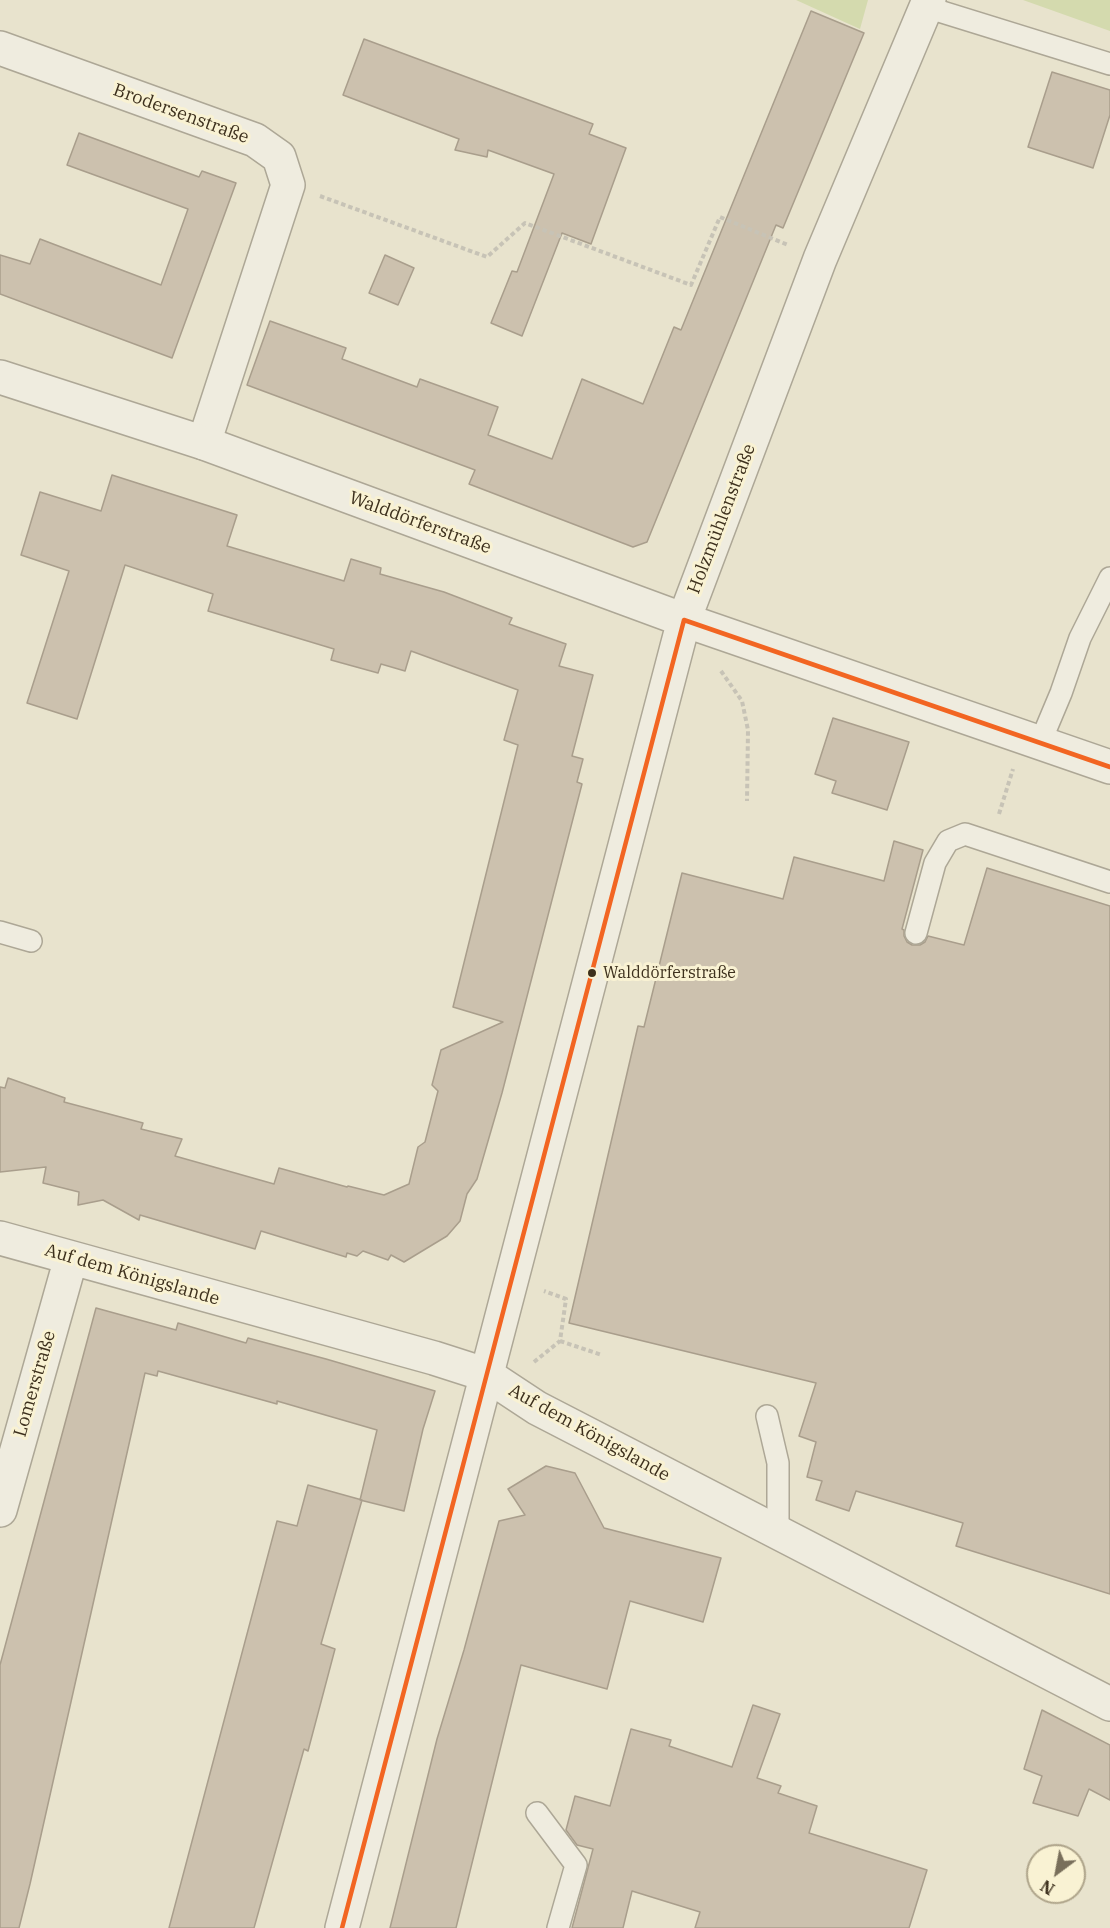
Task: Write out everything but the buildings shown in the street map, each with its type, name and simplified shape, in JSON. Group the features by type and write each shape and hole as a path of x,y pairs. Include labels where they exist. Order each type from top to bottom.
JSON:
{"street":[{"name":"Holzmühlenstraße","path":"342,1928 684,620 820,259 928,4"},
{"name":"Brodersenstraße","path":"0,48 255,140 279,157 288,185"},
{"path":"204,443 288,185"},
{"name":"Walddörferstraße","path":"0,377 204,443 684,620 1110,767"},
{"name":"Auf dem Königslande","path":"0,1238 487,1375 537,1408 1110,1704"},
{"name":"Lomerstraße","path":"0,1510 71,1258"}],"lane":[{"path":"928,4 1110,64"},
{"path":"1040,743 1080,639 1110,578"},
{"path":"916,933 935,863 948,841 965,834 1110,882"},
{"path":"0,932 31,941"},
{"path":"767,1416 778,1462 778,1532"},
{"path":"537,1813 576,1865 558,1928"}],"path":[{"path":"288,185 487,257 525,223 691,285 720,217 820,259"},
{"path":"742,701 748,730 747,801"},
{"path":"1002,806 1008,787"},
{"path":"512,1279 566,1299 560,1341 536,1362"},
{"path":"560,1341 602,1355"}],"green space":[{"path":"796,0 868,0 860,29"},
{"path":"1023,0 1110,0 1110,31"}],"transit line":[{"path":"684,620 1110,767"},
{"path":"342,1928 684,620"}],"place":[{"name":"Walddörferstraße","path":"592,973"}]}
